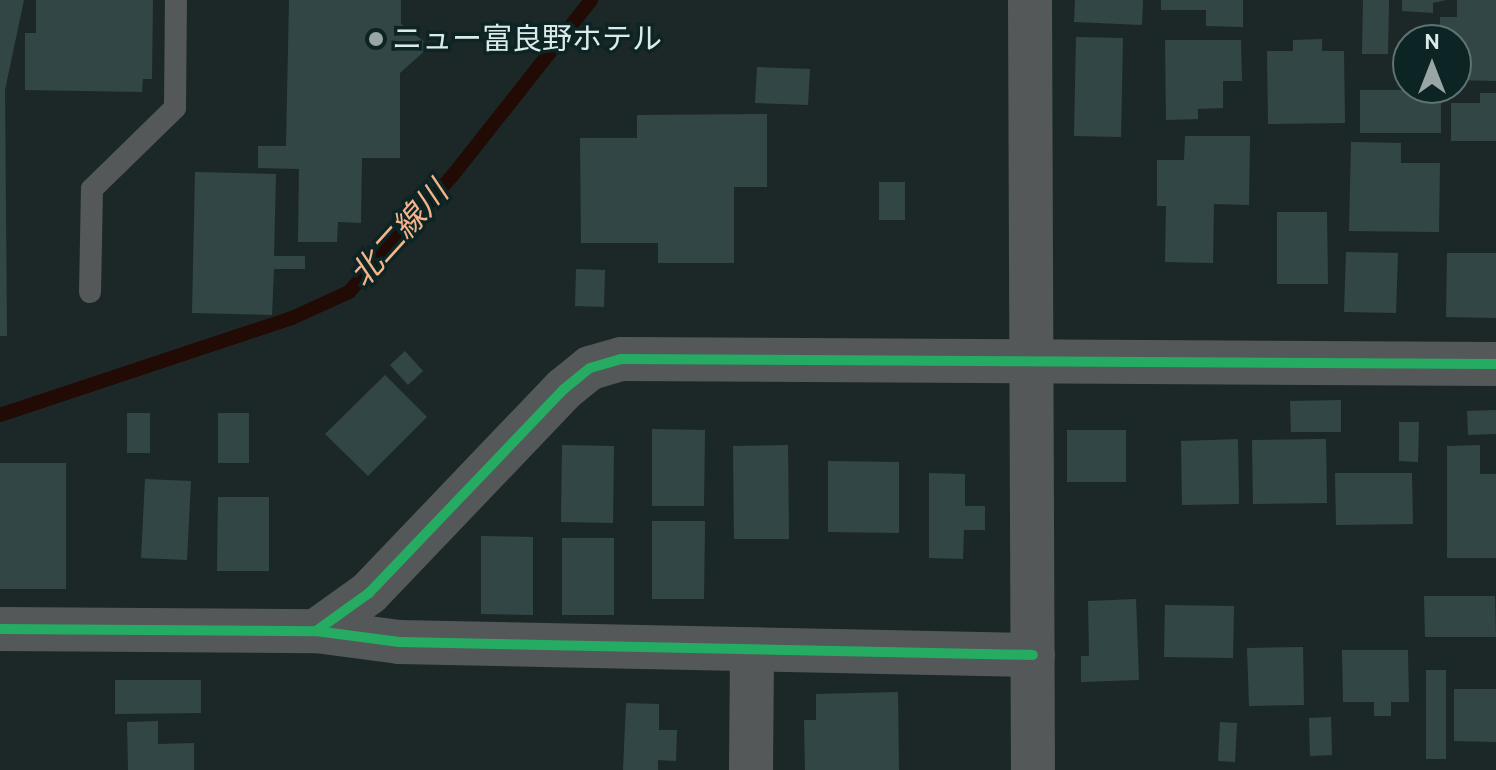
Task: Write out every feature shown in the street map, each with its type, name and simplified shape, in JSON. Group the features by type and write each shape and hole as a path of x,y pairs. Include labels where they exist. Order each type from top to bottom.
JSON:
{"street":[{"path":"1030,0 1033,770"},
{"path":"316,631 369,593 590,368 621,359 1496,364"},
{"path":"0,629 316,631 399,642 1033,655"},
{"path":"751,770 752,650"}],"lane":[{"path":"90,292 92,189 175,108 176,0"}],"building":[{"path":"0,0 24,0 5,90 7,336 0,336"},
{"path":"36,0 153,0 152,79 143,79 142,92 25,90 25,33 36,33"},
{"path":"289,0 401,0 401,24 430,46 400,73 400,158 362,158 361,223 338,222 337,242 298,242 299,169 258,168 258,146 286,146"},
{"path":"1075,0 1143,0 1142,25 1074,22"},
{"path":"1161,0 1243,0 1243,27 1206,26 1206,10 1161,10"},
{"path":"1363,0 1389,0 1388,54 1362,54"},
{"path":"1402,0 1446,0 1433,3 1433,13 1402,11"},
{"path":"1457,0 1496,0 1496,81 1472,80 1472,24 1440,24 1440,17 1457,17"},
{"path":"1076,37 1123,38 1121,137 1074,136"},
{"path":"1322,39 1322,51 1344,51 1345,123 1268,124 1267,51 1293,51 1293,40"},
{"path":"1165,40 1241,40 1242,81 1223,81 1223,108 1198,109 1198,119 1166,120"},
{"path":"757,67 810,69 808,105 755,103"},
{"path":"1360,90 1392,90 1392,104 1441,104 1441,133 1360,133"},
{"path":"1480,93 1496,93 1496,141 1451,141 1451,104 1480,103"},
{"path":"767,114 767,187 734,187 734,263 658,263 658,243 581,243 580,138 637,138 637,115"},
{"path":"1185,136 1250,136 1249,205 1214,204 1213,263 1165,262 1166,206 1157,206 1157,160 1184,160"},
{"path":"1351,142 1401,143 1401,163 1440,163 1439,232 1349,231"},
{"path":"195,172 276,174 274,256 305,256 305,269 274,269 272,315 192,313"},
{"path":"879,182 905,182 905,220 879,220"},
{"path":"1277,212 1327,212 1328,284 1277,284"},
{"path":"1346,252 1398,253 1396,313 1344,312"},
{"path":"1447,253 1496,253 1496,318 1446,317"},
{"path":"576,269 605,270 604,307 575,306"},
{"path":"405,351 423,371 408,385 390,365"},
{"path":"385,375 427,417 368,476 325,434"},
{"path":"1341,400 1341,432 1291,432 1290,401"},
{"path":"1496,410 1496,434 1468,435 1467,411"},
{"path":"127,413 150,413 150,453 127,453"},
{"path":"218,413 249,413 249,463 218,463"},
{"path":"1399,422 1419,422 1418,462 1399,461"},
{"path":"652,429 705,430 704,506 652,506"},
{"path":"1067,430 1126,430 1126,482 1067,482"},
{"path":"1238,439 1239,504 1182,505 1181,441"},
{"path":"1326,439 1327,503 1253,504 1252,440"},
{"path":"562,445 614,446 613,523 561,522"},
{"path":"788,445 789,539 734,539 733,446"},
{"path":"1480,445 1480,474 1496,474 1496,558 1447,558 1447,446"},
{"path":"828,461 899,462 899,533 828,532"},
{"path":"0,463 66,463 66,589 0,589"},
{"path":"929,473 965,474 965,506 985,506 985,530 964,530 963,559 929,558"},
{"path":"1335,473 1412,473 1413,524 1336,525"},
{"path":"145,479 191,481 187,560 141,558"},
{"path":"218,497 269,497 269,571 217,571"},
{"path":"652,521 705,521 704,599 652,599"},
{"path":"481,536 533,537 533,615 481,614"},
{"path":"562,538 614,538 614,615 562,615"},
{"path":"1424,596 1495,596 1496,637 1425,637"},
{"path":"1136,599 1139,680 1081,682 1081,656 1089,656 1088,601"},
{"path":"1165,605 1234,606 1233,658 1164,657"},
{"path":"1303,647 1304,705 1249,706 1247,648"},
{"path":"1342,650 1408,650 1409,702 1391,702 1391,716 1374,716 1374,702 1343,702"},
{"path":"1426,670 1446,670 1446,759 1426,759"},
{"path":"115,680 201,680 201,713 115,714"},
{"path":"1454,689 1496,689 1496,742 1454,741"},
{"path":"898,692 899,770 805,770 804,720 816,720 816,694"},
{"path":"626,703 659,704 659,730 677,730 676,761 658,760 658,770 623,770"},
{"path":"1331,717 1332,755 1310,756 1309,718"},
{"path":"158,721 158,744 194,743 194,770 128,770 127,722"},
{"path":"1220,722 1237,723 1235,762 1218,761"}],"waterway":[{"name":"北二線川","path":"0,415 292,318 349,292 453,175 591,0"}],"cycle path":[{"path":"316,631 369,593 564,389 590,368 621,359 1496,364"},
{"path":"0,629 316,631 399,642 1033,655"}],"place":[{"name":"ニュー富良野ホテル","path":"376,39"}]}
